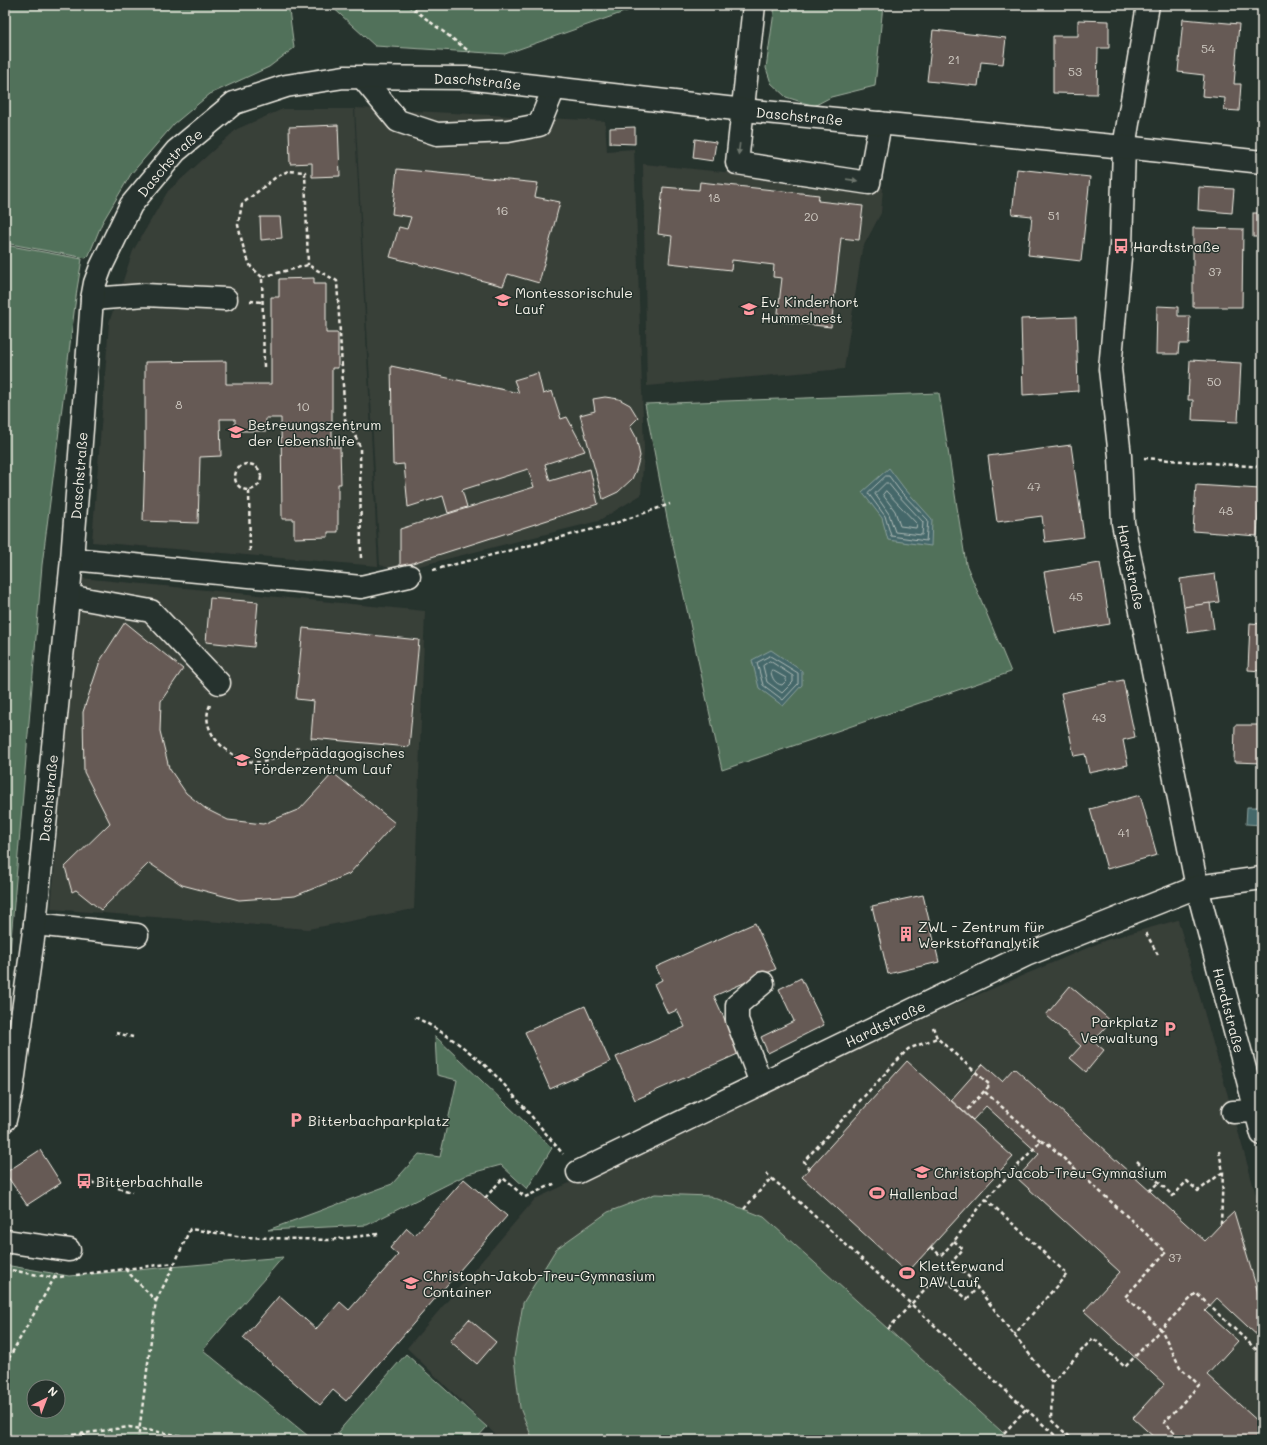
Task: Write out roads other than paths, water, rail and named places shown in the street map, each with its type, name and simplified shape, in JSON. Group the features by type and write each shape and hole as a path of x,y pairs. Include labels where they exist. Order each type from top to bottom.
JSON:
{"street":[{"path":"754,5 744,110 737,163 869,183 880,123"},
{"name":"Hardtstraße","path":"1148,5 1124,147 1121,246 1110,369 1120,456 1123,523 1197,887 1262,1134"},
{"name":"Daschstraße","path":"5,1120 12,1090 35,924 72,559 92,299 95,283 101,267 131,205 176,151 234,102 286,86 344,77 466,78 744,110 1262,162"},
{"path":"362,77 398,121 437,134 508,131 539,126 554,88"},
{"path":"92,299 145,295 226,299"},
{"path":"72,559 361,587 409,576"},
{"path":"68,596 151,611 219,683"},
{"path":"1197,887 1262,878"},
{"name":"Hardtstraße","path":"578,1172 1026,955 1197,887"},
{"path":"35,924 137,935"},
{"path":"761,1084 737,1020 737,1004 763,983"},
{"path":"1233,1112 1256,1111"},
{"path":"5,1240 69,1250"}],"water":[{"path":"889,468 904,488 932,519 931,546 888,540 882,518 862,492"},
{"path":"771,650 802,671 802,685 783,706 759,688 752,660"},
{"path":"1247,807 1262,807 1262,825 1246,824"}],"place":[{"name":"Hardtstraße","path":"1121,246"},
{"name":"Montessorischule Lauf","path":"503,300"},
{"name":"Ev. Kinderhort Hummelnest","path":"749,309"},
{"name":"Betreuungszentrum der Lebenshilfe","path":"236,432"},
{"name":"Sonderpädagogisches Förderzentrum Lauf","path":"242,760"},
{"name":"ZWL - Zentrum für Werkstoffanalytik","path":"906,934"},
{"name":"Parkplatz Verwaltung","path":"1170,1029"},
{"name":"Bitterbachparkplatz","path":"296,1120"},
{"name":"Christoph-Jacob-Treu-Gymnasium","path":"922,1172"},
{"name":"Bitterbachhalle","path":"84,1181"},
{"name":"Hallenbad","path":"877,1193"},
{"name":"Kletterwand DAV Lauf","path":"907,1273"},
{"name":"Christoph-Jakob-Treu-Gymnasium Container","path":"411,1283"}]}
